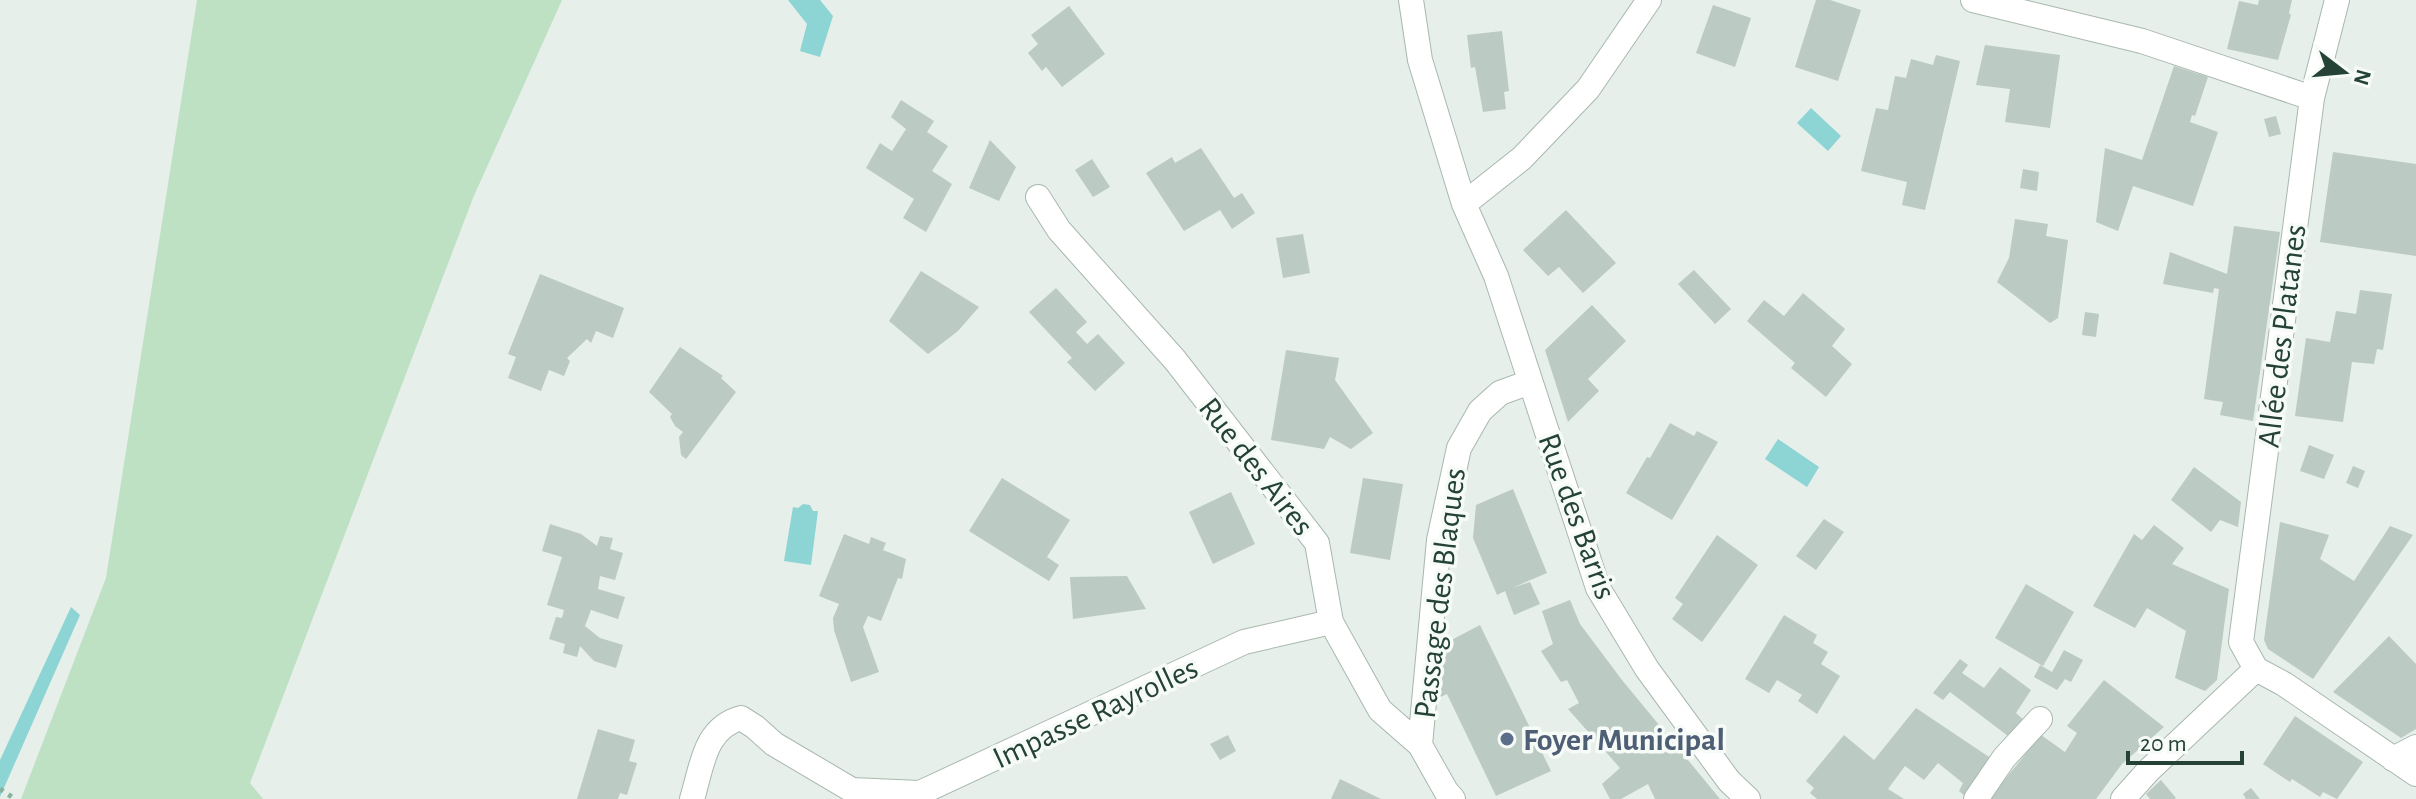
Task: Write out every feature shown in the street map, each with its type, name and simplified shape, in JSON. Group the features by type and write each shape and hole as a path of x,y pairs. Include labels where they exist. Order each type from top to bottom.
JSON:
{"street":[{"name":"Rue des Barris","path":"1411,0 1420,60 1464,204 1496,276 1598,588 1647,669 1729,781 1748,799"},
{"path":"1464,204 1522,158 1588,89 1649,0"},
{"path":"1973,0 2142,41 2312,98"},
{"name":"Allée des Platanes","path":"2256,669 2241,642 2312,98 2337,0"},
{"name":"Rue des Aires","path":"1038,197 1059,230 1175,360 1317,543 1331,622 1380,710 1420,745 1453,799"},
{"name":"Passage des Blaques","path":"1420,745 1439,540 1459,448 1480,411 1500,393 1530,382"},
{"name":"Impasse Rayrolles","path":"692,799 708,745 724,723 741,718 774,744 852,790 920,793 1244,642 1331,622"},
{"path":"2123,799 2148,771 2256,669 2284,684 2416,774"},
{"path":"1976,799 2004,758 2040,719"},
{"path":"2393,759 2416,747"}],"path":[{"path":"0,789 15,799"}],"green space":[{"path":"197,0 562,0 473,198 250,783 263,799 21,799 106,578"}],"water":[{"path":"788,0 820,0 833,16 820,57 800,51 807,24"},
{"path":"1811,108 1841,136 1828,151 1797,123"},
{"path":"1778,439 1819,467 1807,487 1765,459"},
{"path":"803,504 818,511 811,565 784,561 793,507"},
{"path":"71,607 80,615 0,797 0,760"}],"building":[{"path":"1816,0 1830,0 1861,10 1838,81 1795,67"},
{"path":"2259,0 2292,0 2291,15 2278,60 2227,49 2239,1 2258,5"},
{"path":"1713,5 1751,18 1735,67 1696,53"},
{"path":"1069,6 1105,54 1062,87 1046,67 1042,71 1028,53 1038,44 1031,35"},
{"path":"1502,31 1509,91 1504,92 1506,109 1483,112 1475,67 1471,68 1467,35"},
{"path":"1985,45 2060,55 2050,128 2005,122 2010,89 1976,85"},
{"path":"1936,55 1960,61 1925,210 1902,205 1907,182 1861,171 1876,108 1888,110 1895,76 1906,78 1911,59 1933,65"},
{"path":"2174,66 2208,77 2195,116 2192,115 2190,122 2218,132 2193,206 2133,186 2118,231 2096,222 2105,148 2142,160"},
{"path":"901,100 934,121 927,132 948,146 932,171 952,184 926,232 903,218 914,199 866,168 880,143 892,151 906,129 891,117"},
{"path":"2276,116 2281,134 2269,137 2264,119"},
{"path":"990,140 1016,167 999,201 969,188"},
{"path":"1201,148 1234,198 1242,193 1255,213 1232,229 1220,210 1184,231 1146,173 1172,157 1175,163"},
{"path":"2333,152 2416,164 2416,256 2320,242"},
{"path":"1092,159 1110,187 1093,197 1075,170"},
{"path":"2023,169 2039,172 2037,191 2020,188"},
{"path":"1566,210 1616,263 1583,293 1559,267 1548,276 1523,250"},
{"path":"2015,219 2048,224 2046,236 2068,240 2058,318 2050,323 1997,282 2009,258"},
{"path":"2234,226 2280,232 2253,421 2220,415 2223,402 2204,399 2219,289 2214,288 2213,293 2163,284 2170,252 2227,274"},
{"path":"1303,234 1310,273 1283,278 1276,238"},
{"path":"1694,270 1731,309 1715,324 1678,284"},
{"path":"921,271 979,307 958,331 928,354 889,321"},
{"path":"540,274 624,308 613,338 596,331 591,343 587,339 567,358 570,361 564,376 549,370 541,391 508,378 516,357 508,354"},
{"path":"1056,288 1087,322 1076,332 1087,344 1098,334 1125,363 1095,391 1067,362 1072,358 1029,312"},
{"path":"2360,290 2392,294 2383,350 2377,349 2374,364 2352,362 2343,422 2295,416 2306,338 2330,342 2336,311 2356,314"},
{"path":"1803,293 1845,329 1832,346 1852,364 1826,397 1791,368 1795,363 1747,321 1764,300 1784,316"},
{"path":"1592,305 1626,341 1588,379 1599,391 1568,422 1545,350"},
{"path":"2085,312 2099,314 2096,337 2082,335"},
{"path":"680,347 723,376 721,378 736,392 686,459 681,455 679,437 683,432 675,426 670,417 672,414 649,392"},
{"path":"1286,350 1339,358 1335,380 1373,433 1351,449 1330,437 1324,449 1271,440"},
{"path":"1670,423 1694,436 1697,431 1718,442 1672,520 1626,493"},
{"path":"2309,445 2334,455 2324,479 2300,471"},
{"path":"2353,466 2365,471 2358,488 2346,483"},
{"path":"2194,467 2241,502 2238,527 2220,520 2211,532 2171,500"},
{"path":"1002,478 1070,520 1047,557 1059,565 1049,581 969,531"},
{"path":"1363,478 1403,484 1390,560 1350,553"},
{"path":"1513,489 1547,573 1512,588 1530,582 1540,604 1514,615 1505,591 1497,595 1473,538 1476,505"},
{"path":"1231,492 1255,544 1213,564 1189,512"},
{"path":"1824,519 1844,532 1816,570 1796,556"},
{"path":"2280,522 2329,535 2320,559 2354,581 2390,526 2413,535 2313,679 2268,649 2264,640"},
{"path":"550,524 581,534 597,546 600,536 613,538 610,549 623,553 615,580 600,576 598,589 625,597 618,619 591,610 585,626 600,638 623,645 616,668 594,661 580,646 577,657 563,653 565,644 549,639 556,617 562,618 564,610 547,605 562,557 542,551"},
{"path":"2154,525 2184,548 2172,564 2229,589 2217,680 2205,691 2175,678 2186,631 2147,608 2135,628 2093,606 2134,534 2142,540"},
{"path":"844,534 869,544 871,537 886,543 883,550 906,559 902,579 898,578 881,621 868,616 863,627 879,672 851,682 834,630 833,618 839,604 819,596"},
{"path":"1717,535 1758,565 1702,642 1672,619 1683,604 1675,598"},
{"path":"1127,576 1146,609 1073,619 1070,577"},
{"path":"2026,584 2074,612 2043,666 1995,638"},
{"path":"1570,600 1580,624 1622,680 1720,799 1655,799 1648,784 1621,799 1610,799 1602,784 1620,768 1568,709 1579,703 1567,680 1561,682 1541,651 1553,644 1542,611"},
{"path":"1784,615 1817,635 1813,643 1828,652 1821,664 1840,676 1817,714 1798,701 1802,695 1777,680 1769,693 1745,679"},
{"path":"1480,625 1551,771 1496,796 1447,694 1436,699 1442,645"},
{"path":"2389,636 2416,664 2416,729 2401,738 2333,692"},
{"path":"2064,650 2083,660 2071,682 2065,679 2057,690 2034,677 2040,665 2052,672"},
{"path":"1960,659 1968,665 1962,673 1984,688 2000,667 2031,690 2016,713 2026,722 2012,739 1950,692 1943,700 1933,693"},
{"path":"2104,680 2164,727 2122,764 2096,799 1989,799 2041,735 2065,752 2077,733 2067,726"},
{"path":"1916,708 1995,761 1966,797 1959,791 1963,783 1938,763 1924,780 1905,766 1888,789 1904,799 1817,799 1810,793 1814,788 1806,781 1844,735 1874,760"},
{"path":"2295,716 2363,762 2337,799 2323,792 2320,797 2263,764"},
{"path":"598,729 635,740 629,761 637,763 627,795 620,793 618,799 577,799"},
{"path":"1228,735 1236,751 1220,760 1210,744"},
{"path":"1340,779 1381,799 1331,799"},
{"path":"2161,780 2176,798 2150,799 2146,794"},
{"path":"2251,788 2260,799 2246,799 2243,794"}],"place":[{"name":"Foyer Municipal","path":"1507,739"}]}
